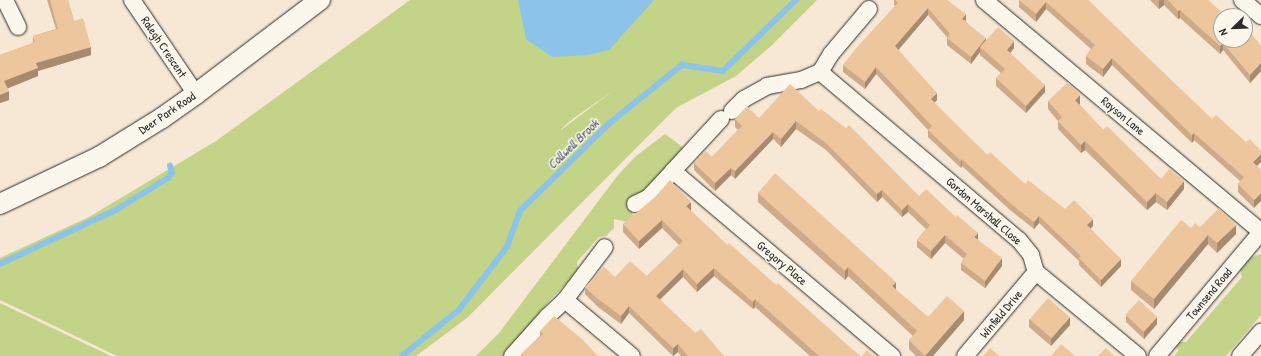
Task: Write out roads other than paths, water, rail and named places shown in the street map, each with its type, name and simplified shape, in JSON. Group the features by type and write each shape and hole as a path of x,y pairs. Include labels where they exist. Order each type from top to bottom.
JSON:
{"street":[{"path":"5,0 18,27"},
{"name":"Ralegh Crescent","path":"132,0 196,94"},
{"name":"Deer Park Road","path":"0,204 98,157 196,94 320,0"},
{"name":"Rayson Lane","path":"984,0 1261,232"},
{"path":"1242,0 1261,16"},
{"path":"635,204 648,198 744,99 767,86 801,80 820,72 831,54 869,9"},
{"name":"Gordon Marshall Close","path":"820,72 1019,240 1032,255 1036,272"},
{"name":"Gregory Place","path":"674,171 892,356"},
{"name":"Townsend Road","path":"1157,356 1261,232"},
{"path":"512,356 564,300 605,247"},
{"path":"1036,272 1138,356"},
{"name":"Winfield Drive","path":"965,356 1036,272"},
{"path":"564,300 632,356"},
{"path":"1240,356 1260,335"}],"water":[{"path":"518,0 654,0 609,50 587,55 552,57 526,39"}],"waterway":[{"name":"Collwell Brook","path":"402,356 459,310 507,247 520,211 611,122 682,65 723,71 796,0"},
{"path":"0,264 116,210 168,178 172,173 170,166"}]}
